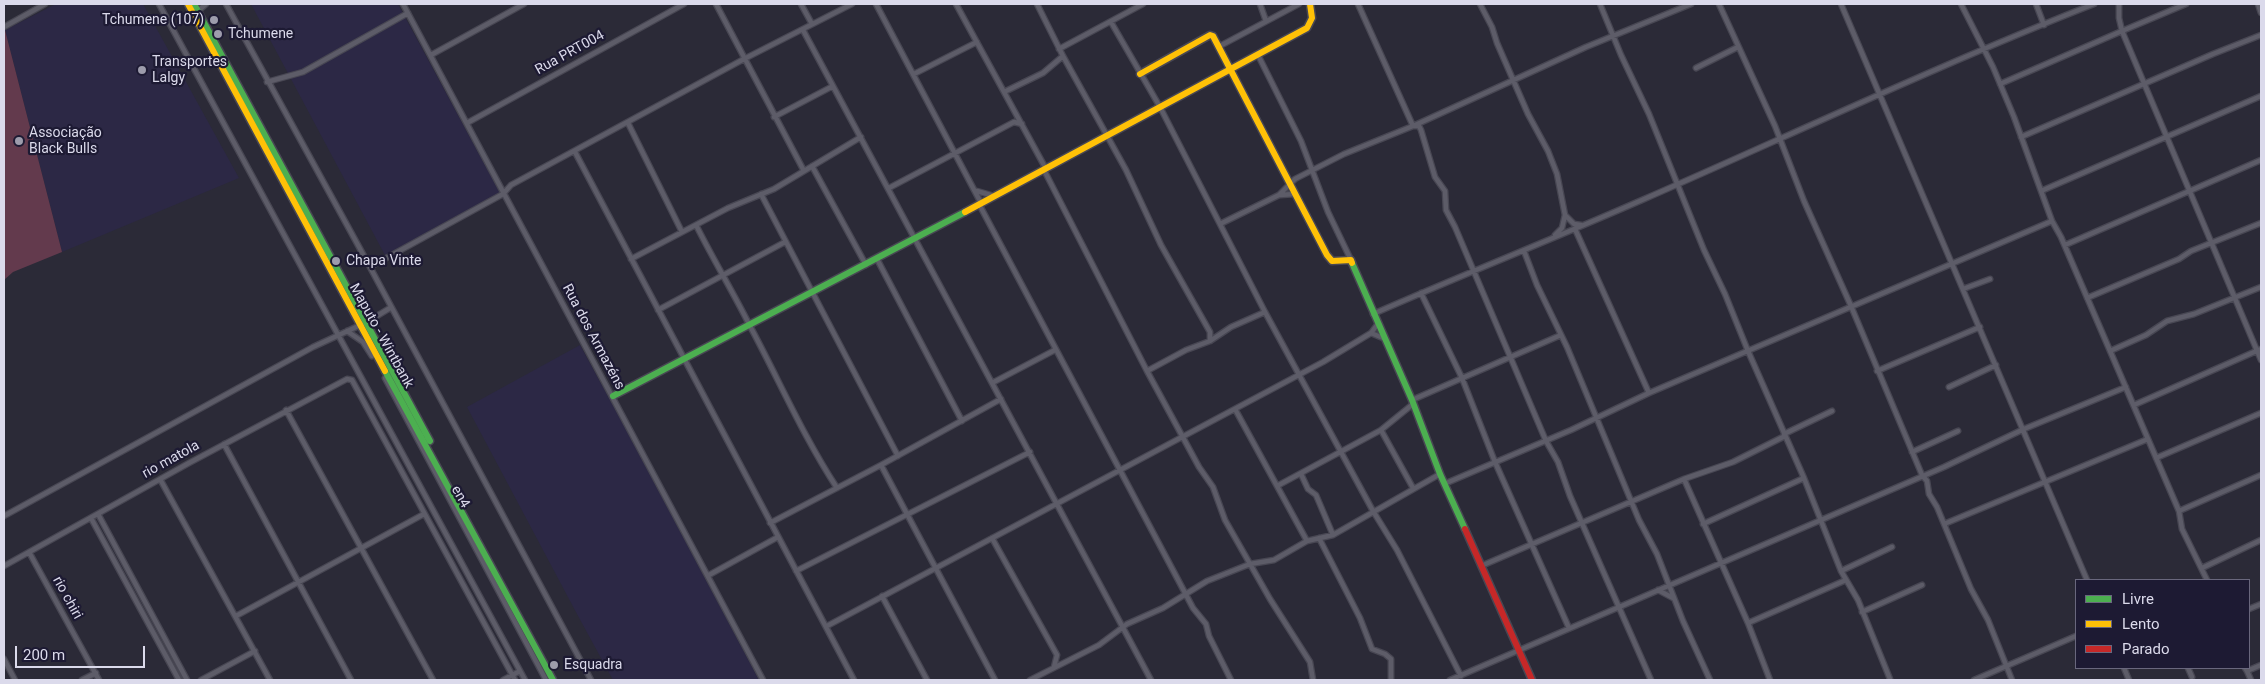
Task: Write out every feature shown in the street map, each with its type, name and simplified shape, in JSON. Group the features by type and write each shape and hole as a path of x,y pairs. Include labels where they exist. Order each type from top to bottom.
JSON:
{"main road":[{"name":"Maputo - Wintbank","path":"188,4 359,326 418,430 553,680"},
{"name":"Maputo - Wintbank","path":"194,4 367,322 558,680"},
{"path":"613,396 750,326 767,314 866,265 1258,55 1310,25 1312,18 1310,4"},
{"path":"1140,74 1210,35 1218,47 1330,259 1337,262 1351,260 1377,325 1412,402 1444,484 1532,680"}],"street":[{"path":"4,27 45,4"},
{"path":"159,4 308,276 524,679 516,680 512,675 424,514 236,616"},
{"path":"198,11 206,4"},
{"path":"226,4 370,267 390,308 591,680"},
{"name":"Rua dos Armazéns","path":"404,4 503,194 613,396 763,680"},
{"path":"431,55 524,4"},
{"name":"Rua PRT004","path":"467,123 684,4"},
{"path":"716,4 804,171"},
{"path":"801,4 812,24"},
{"path":"370,267 503,194 511,185 744,59 852,4"},
{"path":"876,4 977,191 980,203 1055,350 1197,615 1206,624 1208,636 1231,680"},
{"path":"956,4 1022,124 1199,467 1213,487 1222,514 1310,662 1313,680"},
{"path":"1037,4 1059,49 1135,188 1161,245 1210,332 1210,340"},
{"path":"1059,49 1143,4"},
{"path":"1260,4 1266,21"},
{"path":"1218,47 1299,4"},
{"path":"1358,4 1413,126"},
{"path":"1480,4 1555,168 1565,215 1562,228 1552,238"},
{"path":"1600,4 1649,114 1676,184 1726,294 1748,351 1804,478 1841,571 1858,600 1889,680"},
{"path":"1279,195 1289,183 1344,154 1413,126 1586,47 1691,4"},
{"path":"1719,4 1779,137 1804,201 1851,306 1922,475 1927,481 1928,494 1937,507 1971,590 1988,620 2012,680"},
{"path":"1841,4 2088,579"},
{"path":"1961,4 2000,84 2052,221 2065,245 2134,405 2178,511 2182,529 2207,579"},
{"path":"2036,4 2044,25"},
{"path":"1373,314 1421,292 1575,229 1779,137 2094,4"},
{"path":"2119,4 2119,18 2122,30 2234,298 2259,350 2261,360"},
{"path":"2000,84 2186,4"},
{"path":"2258,4 2261,13"},
{"path":"267,82 302,72 408,13"},
{"path":"1111,22 1160,107 1265,312 1373,511 1397,550 1461,676"},
{"path":"803,30 1151,680"},
{"path":"2021,137 2144,83 2261,35"},
{"path":"914,74 977,42"},
{"path":"1696,68 1738,47"},
{"path":"1263,61 1266,50"},
{"path":"1258,55 1263,61 1302,141 1312,170 1351,260"},
{"path":"1004,92 1043,73 1063,56"},
{"path":"774,117 833,86"},
{"path":"2040,191 2261,96"},
{"path":"1014,122 1016,114"},
{"path":"889,188 1014,122 1022,124"},
{"path":"628,123 682,232"},
{"path":"1413,126 1419,126 1421,130 1434,173 1445,191 1446,210 1546,441 1558,462 1582,523 1651,680"},
{"path":"632,259 728,208 761,194 861,137"},
{"path":"575,152 854,680"},
{"path":"2065,245 2261,160"},
{"path":"812,166 866,265"},
{"path":"977,191 994,196"},
{"path":"761,194 898,456"},
{"path":"1220,224 1279,195 1295,194"},
{"path":"1565,215 1574,224 1582,225"},
{"path":"1444,484 1851,306 2052,221"},
{"path":"2087,298 2261,222"},
{"path":"696,225 813,449 837,488"},
{"path":"1575,229 1649,394"},
{"path":"658,310 785,242"},
{"path":"1524,251 1595,419 1670,585 1674,599 1710,680"},
{"path":"877,259 962,422"},
{"path":"1963,289 1990,279"},
{"path":"2110,351 2146,335 2167,321 2194,314 2261,287"},
{"path":"1421,292 1462,378 1530,544 1569,628"},
{"path":"4,516 390,308"},
{"path":"1148,371 1218,336 1231,327 1265,312"},
{"path":"827,626 1323,362 1370,333 1377,325"},
{"path":"1877,371 1980,327"},
{"name":"en4","path":"347,331 364,342 379,368 546,680"},
{"path":"1210,332 1218,336"},
{"path":"1370,333 1383,338"},
{"path":"1277,486 1381,430 1412,402 1561,335"},
{"path":"992,383 1055,350"},
{"path":"2134,405 2259,350"},
{"path":"1949,387 1996,365"},
{"name":"rio matola","path":"4,566 286,410 347,379 352,380 424,514"},
{"path":"1450,680 2024,429 2126,387"},
{"path":"770,522 962,422 1001,399"},
{"path":"1235,409 1307,541"},
{"path":"286,410 433,680"},
{"path":"1481,566 1684,479 1733,462 1832,411"},
{"path":"2156,458 2261,413"},
{"path":"1381,430 1413,488"},
{"path":"1912,452 1958,431"},
{"path":"1944,524 2148,440"},
{"path":"224,444 351,680"},
{"path":"796,571 1030,452"},
{"path":"881,465 995,680"},
{"path":"1301,474 1308,489 1316,495 1333,535"},
{"path":"1030,680 1107,640 1122,627 1162,608 1207,581 1250,564 1274,560 1307,541 1333,535 1440,474"},
{"path":"2178,511 2261,475"},
{"path":"1703,524 1804,478"},
{"path":"160,479 270,680"},
{"path":"1684,479 1748,623 1770,680"},
{"path":"98,514 187,680"},
{"path":"91,518 179,680"},
{"path":"708,575 778,537"},
{"path":"992,538 1057,655 1054,667"},
{"path":"1319,538 1360,618 1372,649 1385,654 1391,659 1391,680"},
{"path":"2202,568 2261,540"},
{"path":"1841,571 1892,547"},
{"name":"rio chiri","path":"29,552 100,680"},
{"path":"1748,623 1846,580"},
{"path":"1862,612 1922,585"},
{"path":"1658,590 1674,599"},
{"path":"882,596 927,680"},
{"path":"1974,680 2075,636"},
{"path":"201,680 255,651"},
{"path":"1057,655 1070,659"},
{"path":"4,659 16,680"},
{"path":"2188,669 2192,677"},
{"path":"2246,670 2251,680"},
{"path":"503,680 520,671"},
{"path":"82,680 96,673"}],"shaded area":[{"path":"56,4 143,4 239,178 62,252 5,30"},
{"path":"251,4 398,4 500,193 387,259"},
{"name":"Associação Black Bulls","path":"4,31 62,252 13,272 4,280"},
{"path":"580,345 759,680 613,680 577,614 467,407"}],"traffic: fast":[{"path":"194,4 430,441"},
{"path":"613,396 965,212"},
{"path":"1352,263 1412,400 1440,474 1465,529"},
{"path":"385,371 553,680"}],"traffic: slow":[{"path":"188,4 385,371"},
{"path":"965,212 1307,28 1312,18 1310,4"},
{"path":"1140,74 1210,35 1213,36 1327,255 1332,261 1351,260 1352,263"}],"traffic: jam":[{"path":"1465,529 1532,680"}],"place":[{"name":"Tchumene (107)","path":"214,20"},
{"name":"Tchumene","path":"218,34"},
{"name":"Transportes Lalgy","path":"142,70"},
{"name":"Associação Black Bulls","path":"19,141"},
{"name":"Chapa Vinte","path":"336,261"},
{"name":"Esquadra","path":"554,665"}]}
